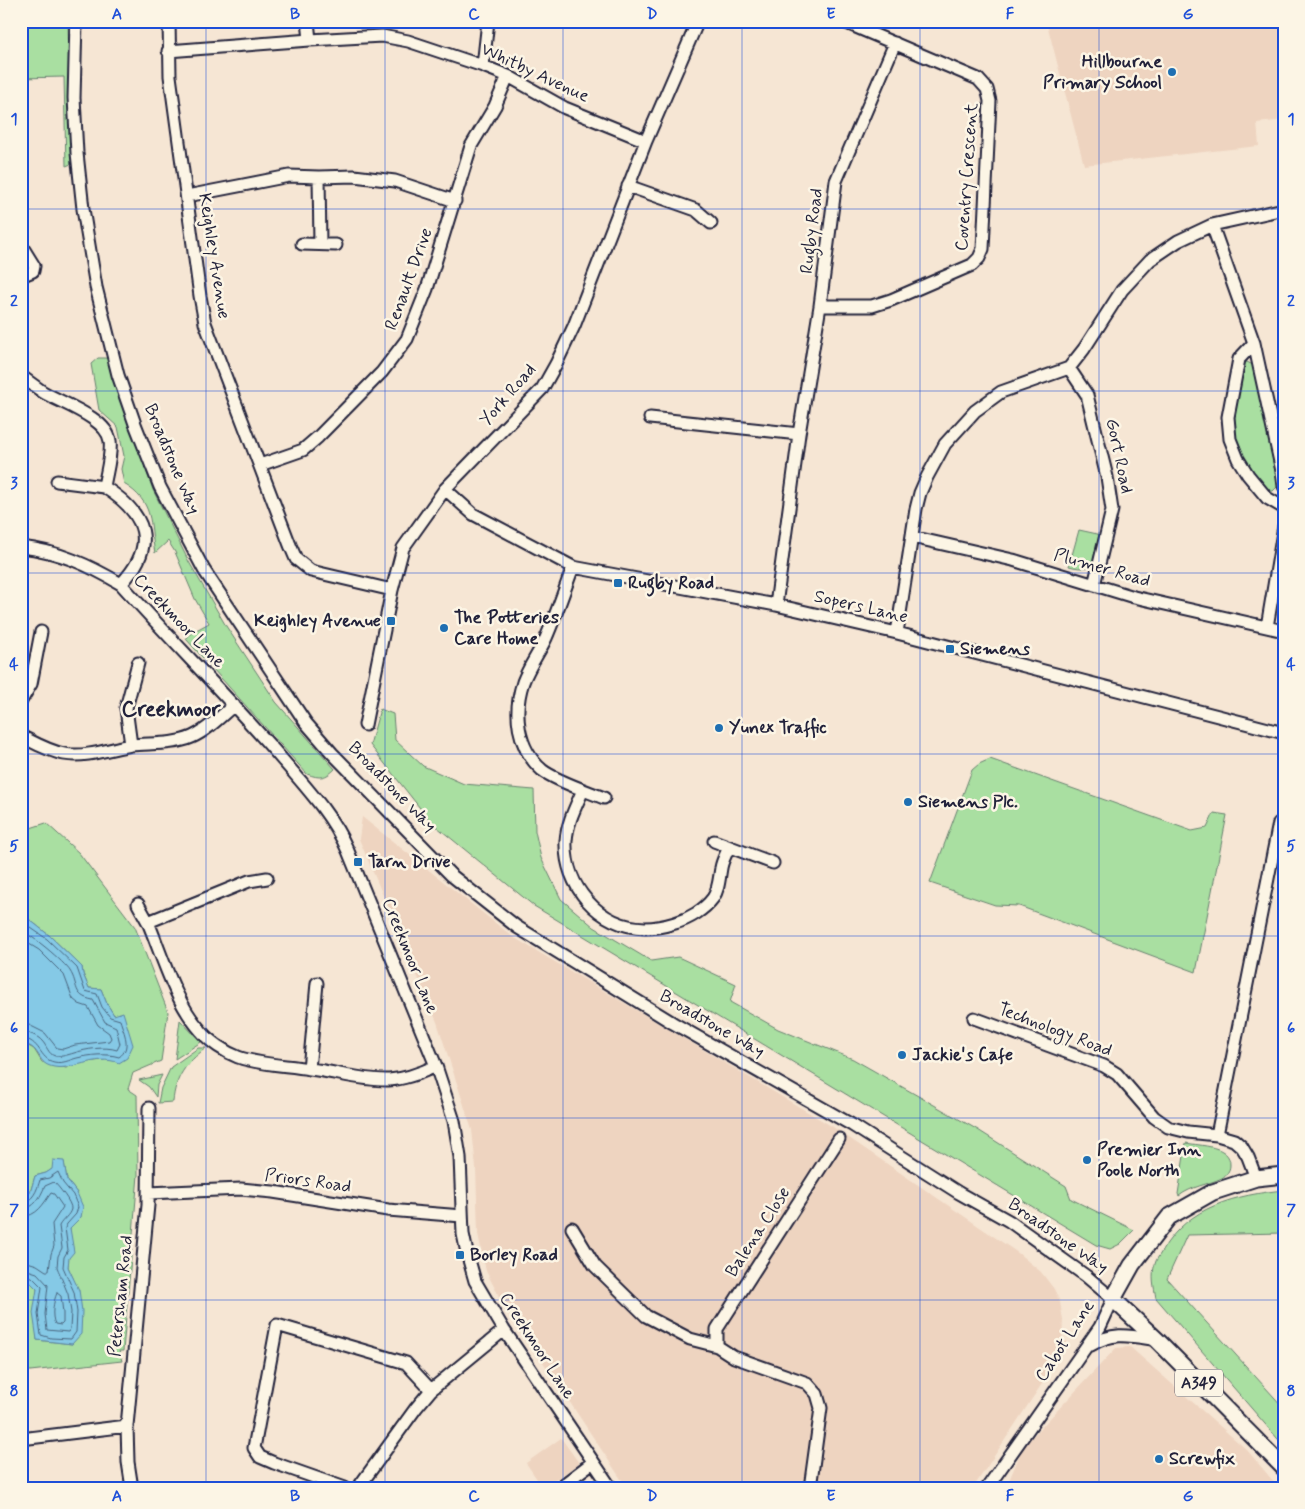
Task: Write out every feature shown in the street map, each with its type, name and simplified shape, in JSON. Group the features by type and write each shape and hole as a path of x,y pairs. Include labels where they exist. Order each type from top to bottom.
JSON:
{"main road":[{"name":"Cabot Lane","path":"1113,1299 1132,1265 1169,1217 1213,1192 1256,1178 1284,1175"},
{"name":"Broadstone Way","path":"1113,1299 1157,1340 1284,1468"}],"street":[{"name":"Broadstone Way","path":"76,21 74,98 83,209 96,287 118,375 160,487 204,570 306,723 332,753 451,875 517,927 673,1023 852,1125 959,1193 1009,1221 1086,1276 1113,1299"},
{"name":"Keighley Avenue","path":"169,21 168,52 170,76 200,296 206,323 290,545 296,559 311,571 392,590"},
{"path":"308,21 310,40"},
{"path":"483,66 488,21"},
{"name":"York Road","path":"365,725 402,548 445,489 542,389 574,326 646,141 698,21"},
{"name":"Coventry Crescent","path":"820,306 872,306 891,300 972,265 979,258 983,250 990,101 987,89 978,79 842,21"},
{"name":"Whitby Avenue","path":"168,52 382,36 408,41 483,66 508,76 565,108 646,141"},
{"name":"Rugby Road","path":"776,605 799,434 820,306 836,181 895,43"},
{"name":"Renault Drive","path":"260,465 303,450 376,379 407,339 419,311 471,146 495,106 508,76"},
{"path":"187,196 290,176 319,178 354,176 395,181 455,201"},
{"path":"319,178 320,244"},
{"path":"628,186 696,210 711,223"},
{"path":"897,633 920,493 945,444 975,411 1001,392 1069,368 1084,350 1122,290 1150,260 1178,241 1212,225 1284,209"},
{"path":"1212,225 1254,343 1284,486"},
{"path":"302,244 336,245"},
{"path":"21,245 34,266 33,271 21,276"},
{"path":"1254,343 1239,359 1228,417 1230,439 1238,460 1248,475 1267,498 1284,508"},
{"name":"Gort Road","path":"1069,368 1087,395 1107,477 1112,510 1094,585"},
{"path":"21,376 106,430 110,441 104,487"},
{"path":"650,418 799,434"},
{"path":"57,481 104,487 122,498 138,520 144,533 143,551 132,572 121,584"},
{"name":"Sopers Lane","path":"445,489 473,514 573,567 776,605 897,633 1284,733"},
{"path":"1267,627 1284,526"},
{"name":"Plumer Road","path":"912,537 1013,560 1134,597 1284,631"},
{"name":"Creekmoor Lane","path":"21,547 43,549 76,560 121,584 234,705 317,800 343,839 436,1066 454,1121 460,1157 462,1216 466,1253 476,1281 504,1330 611,1488"},
{"path":"573,567 546,639 523,682 519,698 518,721 524,744 532,760 544,771 604,798"},
{"path":"21,701 31,684 42,632"},
{"path":"132,746 126,708 138,664"},
{"path":"21,736 50,750 65,754 96,753 132,746 158,744 190,738 204,731 234,705"},
{"path":"583,790 567,834 567,852 570,869 577,889 586,900 602,913 619,922 645,928 660,927 684,920 695,914 713,897 720,880 721,867 729,847"},
{"path":"1217,1135 1279,823 1284,823"},
{"path":"714,841 773,863"},
{"path":"148,922 249,881 267,878"},
{"path":"138,904 148,922 185,1011 211,1042 237,1057 264,1064 309,1068 389,1080 406,1078 436,1066"},
{"path":"309,1068 317,983"},
{"name":"Technology Road","path":"974,1018 1104,1066 1117,1074 1154,1117 1168,1127 1217,1135 1234,1140 1248,1157 1256,1178"},
{"name":"Petersham Road","path":"132,1488 128,1462 127,1426 148,1193 149,1108"},
{"name":"Balena Close","path":"716,1346 717,1329 839,1139"},
{"name":"Priors Road","path":"148,1193 241,1189 273,1192 388,1210 462,1216"},
{"path":"572,1228 595,1266 646,1316 690,1339 716,1346 734,1358 807,1383 817,1394 821,1408 810,1488"},
{"name":"Cabot Lane","path":"987,1488 1100,1327 1113,1299"},
{"path":"345,1488 260,1457 254,1448 277,1325 406,1363 431,1390"},
{"path":"358,1488 431,1390 504,1330"},
{"path":"1086,1348 1103,1337 1126,1335 1157,1340"},
{"path":"21,1439 127,1426"},
{"path":"559,1488 593,1462"}],"shaded area":[{"name":"Hillbourne Primary School","path":"1050,21 1284,21 1284,120 1257,123 1259,146 1084,165 1047,24"},
{"path":"362,817 513,937 833,1127 1018,1253 1041,1272 1054,1289 1060,1302 1063,1320 1062,1339 1069,1343 973,1488 627,1488 506,1310 486,1271 478,1234 476,1168 472,1130 437,1022 359,839"},
{"path":"1130,1347 1247,1450 1279,1488 1009,1488 1008,1483 1023,1447 1116,1348"},
{"path":"561,1438 579,1463 543,1488 526,1463"}],"green space":[{"path":"21,21 68,21 71,164 66,166 64,77 21,78"},
{"path":"98,358 107,358 153,490 189,562 226,626 276,702 335,769 329,774 316,777 307,774 186,639 191,633 209,623 195,599 175,552 168,541 155,553 151,523 146,506 134,491 124,484 121,469 124,456 118,427 99,410 91,364"},
{"path":"1247,362 1253,365 1256,376 1278,486 1273,491 1268,491 1241,455 1237,442 1232,416 1242,365"},
{"path":"1079,530 1102,535 1097,557 1091,566 1086,568 1069,566"},
{"path":"380,709 393,714 395,740 423,766 464,784 534,790 535,831 541,858 561,899 594,927 651,961 678,957 736,984 730,1002 778,1029 853,1059 978,1130 1066,1186 1071,1199 1134,1230 1120,1244 1110,1249 1096,1245 534,906 431,822 370,745"},
{"path":"990,759 1192,831 1207,828 1214,813 1227,815 1196,972 1019,906 995,905 930,883 972,770"},
{"path":"46,823 79,853 135,927 168,1012 161,1061 133,1073 128,1089 137,1095 138,1175 123,1351 119,1351 122,1361 21,1372 21,1278 30,1282 37,1289 37,1340 72,1344 73,1278 68,1267 70,1228 81,1217 77,1193 67,1180 64,1162 46,1173 35,1176 30,1193 23,1198 21,1197 21,1042 34,1049 42,1062 66,1068 78,1063 110,1059 119,1063 114,1015 101,989 89,988 82,967 50,936 30,920 21,920 21,831"},
{"path":"180,1020 201,1042 175,1059"},
{"path":"198,1048 206,1048 183,1071 176,1085 173,1102 158,1103 161,1088 171,1067"},
{"path":"162,1075 157,1085 156,1097 149,1087 139,1080"},
{"path":"1186,1143 1220,1150 1229,1158 1230,1167 1228,1173 1222,1178 1189,1190 1179,1196 1178,1194"},
{"path":"1284,1190 1284,1233 1187,1235 1167,1279 1284,1408 1284,1446 1156,1298 1153,1277 1156,1260 1162,1251 1185,1223 1199,1213 1248,1195"}],"water":[{"path":"21,920 30,920 50,936 82,967 89,988 101,989 114,1015 123,1012 133,1045 127,1058 119,1063 101,1060 66,1067 50,1066 41,1060 34,1049 21,1042"},
{"path":"53,1160 64,1161 67,1180 77,1193 83,1207 81,1217 70,1228 74,1252 69,1258 68,1267 79,1290 82,1311 81,1334 72,1344 37,1340 33,1313 37,1289 30,1282 21,1278 21,1197 23,1198 30,1193 35,1176 52,1169"}],"place":[{"name":"Hillbourne Primary School","path":"1172,72"},
{"name":"Rugby Road","path":"618,583"},
{"name":"Keighley Avenue","path":"391,621"},
{"name":"The Potteries Care Home","path":"444,628"},
{"name":"Siemens","path":"950,649"},
{"name":"Yunex Traffic","path":"719,728"},
{"name":"Siemens Plc.","path":"908,802"},
{"name":"Tarn Drive","path":"358,862"},
{"name":"Jackie's Cafe","path":"902,1055"},
{"name":"Premier Inn Poole North","path":"1087,1160"},
{"name":"Borley Road","path":"460,1255"},
{"name":"Screwfix","path":"1159,1459"}],"district":[{"name":"Creekmoor","path":"171,710"}]}
